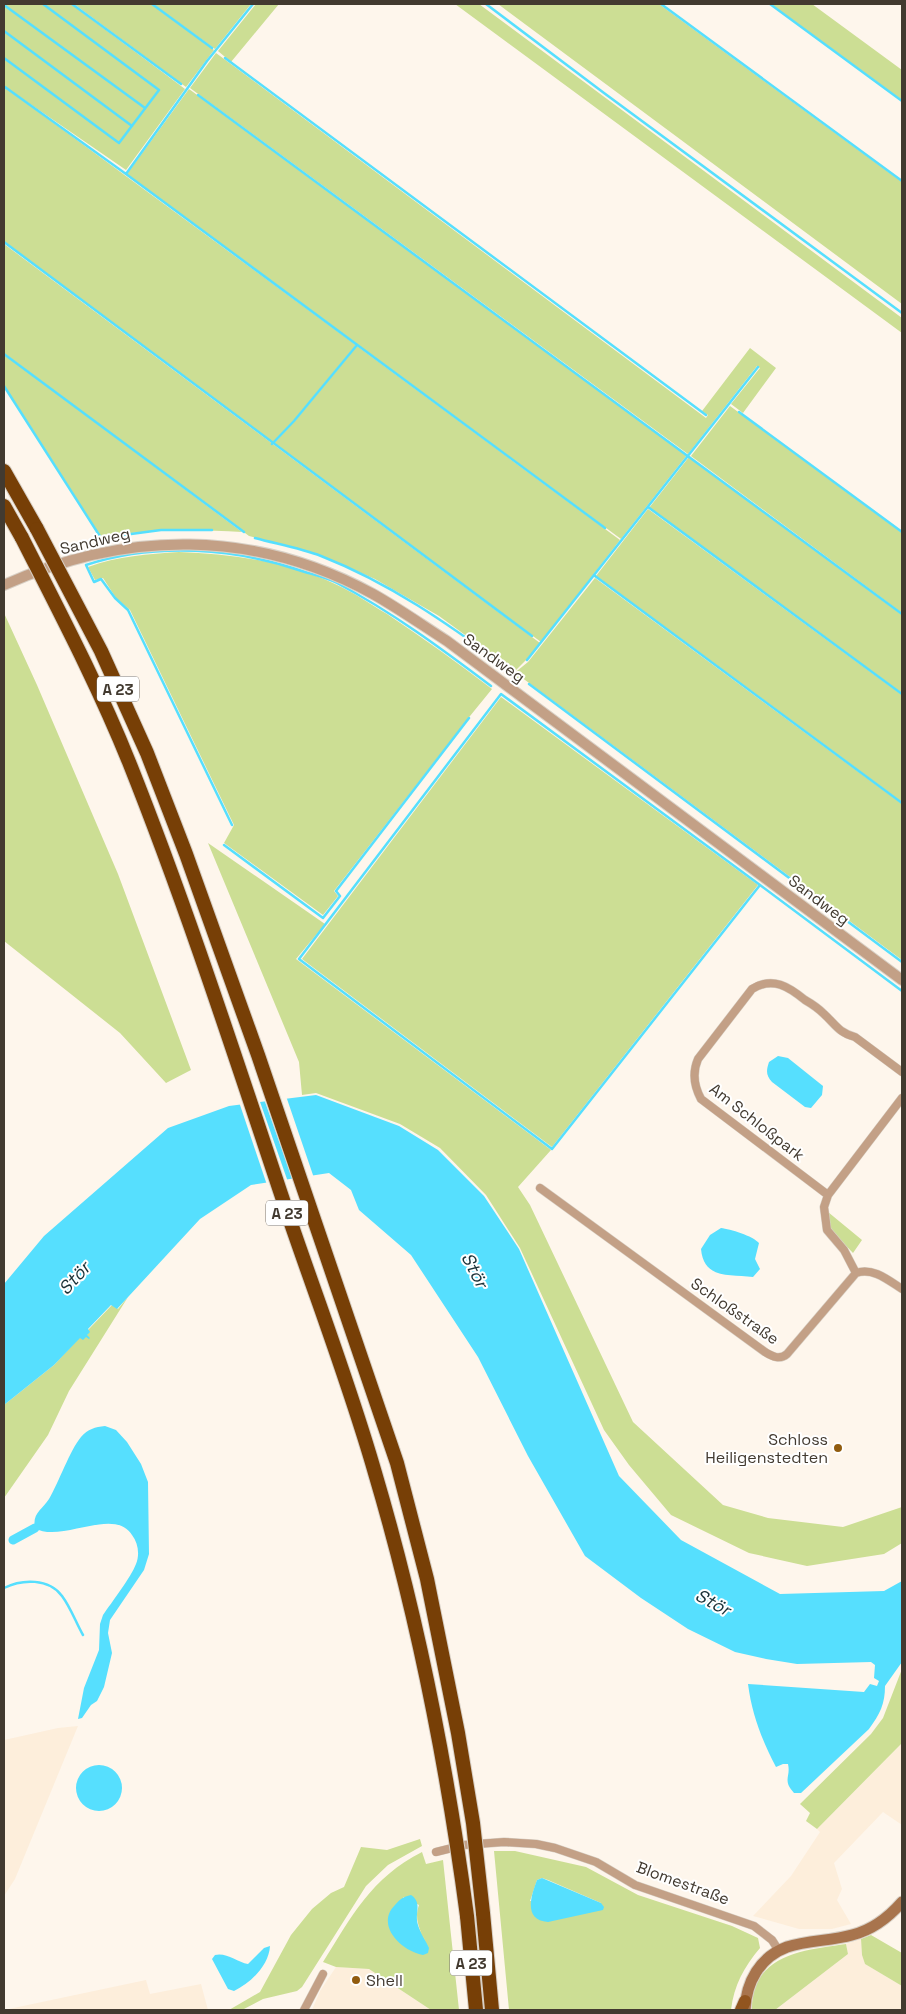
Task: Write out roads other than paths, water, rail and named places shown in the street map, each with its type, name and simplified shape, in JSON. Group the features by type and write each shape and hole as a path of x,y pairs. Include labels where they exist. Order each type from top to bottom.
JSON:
{"highway":[{"name":"A 23","path":"4,471 101,651 147,753 186,854 258,1055 391,1445 427,1579 454,1713 473,1823 492,2010"},
{"name":"A 23","path":"4,506 84,660 135,777 238,1066 375,1471 405,1583 439,1735 467,1916 476,2010"}],"main road":[{"path":"744,2007 748,1987 756,1971 766,1960 779,1952 797,1945 840,1938 862,1932 885,1919 902,1902"}],"street":[{"name":"Sandweg","path":"4,585 93,554 133,547 183,544 266,552 338,578 379,598 447,641 902,980"},
{"name":"Am Schloßpark","path":"828,1195 701,1099 694,1078 698,1059 752,988 763,984 776,983 788,987 825,1014 836,1029 846,1035 855,1037 902,1072"},
{"path":"902,1098 828,1195 824,1207 827,1230 844,1250 856,1273 866,1270 873,1272 902,1288"},
{"name":"Schloßstraße","path":"540,1188 765,1352 775,1357 783,1357 787,1354 856,1273"},
{"name":"Blomestraße","path":"436,1852 464,1845 504,1842 536,1844 555,1848 596,1862 635,1885 655,1893 754,1926 772,1940 779,1952"},
{"path":"304,2010 323,1974"}],"water":[{"path":"778,1056 788,1058 823,1086 822,1095 811,1108 805,1107 770,1080 767,1073 769,1062"},
{"name":"Stör","path":"316,1095 399,1126 438,1150 484,1196 519,1249 619,1476 681,1540 780,1594 884,1591 902,1581 902,1662 885,1686 883,1704 879,1714 869,1729 801,1793 794,1793 788,1785 788,1764 776,1767 771,1757 755,1717 748,1684 864,1692 870,1684 877,1686 879,1681 874,1678 875,1665 871,1662 797,1664 735,1652 688,1629 641,1598 585,1556 528,1456 478,1357 411,1255 359,1210 351,1190 329,1173 251,1185 200,1219 117,1309 111,1305 88,1329 90,1332 87,1335 89,1339 86,1337 83,1340 80,1338 54,1365 4,1405 4,1284 44,1236 168,1128 229,1106"},
{"path":"721,1228 747,1235 759,1243 755,1259 760,1269 753,1277 720,1274 707,1266 701,1249 710,1235"},
{"path":"105,1426 116,1430 127,1442 141,1464 148,1482 149,1554 144,1570 110,1620 108,1633 112,1653 104,1687 97,1701 91,1705 82,1718 78,1719 84,1688 99,1650 100,1624 103,1615 134,1569 138,1556 137,1545 132,1535 124,1527 113,1524 100,1524 58,1532 46,1532 35,1528 34,1523 36,1515 49,1499 81,1437 92,1429"},
{"path":"99,1765 112,1769 118,1775 122,1788 118,1801 112,1807 99,1811 86,1807 80,1801 76,1788 80,1775 86,1769"},
{"path":"542,1878 601,1903 604,1907 603,1910 548,1922 540,1920 532,1912 531,1900 537,1880"},
{"path":"411,1895 417,1901 418,1925 429,1948 428,1953 423,1955 415,1953 399,1943 389,1929 390,1913 395,1905 404,1897"},
{"path":"270,1946 266,1960 258,1973 240,1988 234,1991 228,1989 212,1959 215,1955 227,1956 248,1964 264,1948"}],"waterway":[{"path":"4,58 119,143 159,90 43,4"},
{"path":"72,4 181,84"},
{"path":"152,4 212,48"},
{"path":"4,89 5,87 126,174 207,61 253,4"},
{"path":"486,4 902,313"},
{"path":"661,4 902,181"},
{"path":"770,4 902,101"},
{"path":"4,5 145,108"},
{"path":"4,31 132,126"},
{"path":"225,58 706,415"},
{"path":"198,95 902,614"},
{"path":"126,174 605,528"},
{"path":"4,242 532,636"},
{"path":"272,444 294,421 357,345"},
{"path":"4,354 244,532"},
{"path":"527,660 758,367"},
{"path":"4,386 101,538 161,530 212,530"},
{"path":"739,412 902,532"},
{"path":"648,507 902,694"},
{"path":"255,538 313,553 371,579 418,605 507,667"},
{"path":"232,825 128,610 115,598 101,579 94,582 86,565 140,553 168,551 224,553 279,564 337,583 357,594 454,658 491,686"},
{"path":"595,576 902,803"},
{"path":"529,684 902,962"},
{"path":"501,694 760,885 552,1149 299,959 501,694"},
{"path":"224,845 323,918 340,896 336,891 469,718"},
{"path":"760,885 902,991"},
{"path":"13,1540 35,1528"},
{"path":"4,1588 19,1583 35,1582 43,1583 57,1590 71,1610 83,1635"}],"place":[{"name":"Schloss Heiligenstedten","path":"838,1448"},
{"name":"Shell","path":"356,1980"}]}
